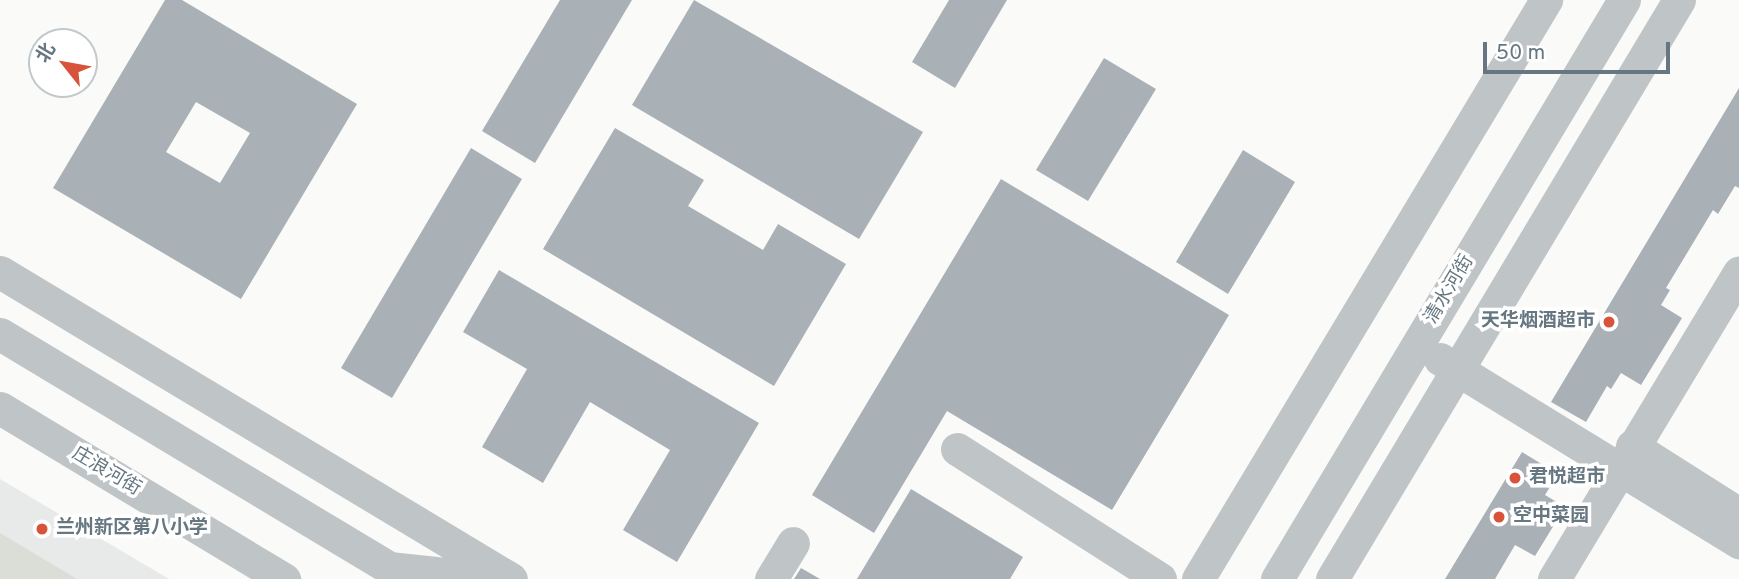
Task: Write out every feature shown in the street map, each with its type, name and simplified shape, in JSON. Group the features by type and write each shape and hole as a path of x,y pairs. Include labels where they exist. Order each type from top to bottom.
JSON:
{"street":[{"path":"1198,579 1546,0"},
{"path":"1332,579 1679,0"},
{"path":"1615,3 1660,33"},
{"name":"清水河街","path":"1277,579 1417,345 1615,3"},
{"path":"0,272 511,579"},
{"path":"1554,579 1625,457 1739,272"},
{"path":"0,334 399,573 494,579"},
{"path":"1417,345 1457,369 1739,514"},
{"name":"庄浪河街","path":"0,408 284,579"},
{"path":"957,449 1160,579"},
{"path":"1625,457 1739,542"},
{"path":"771,579 793,543"}],"shaded area":[{"name":"兰州新区第八小学","path":"0,479 169,579 0,579"},
{"path":"0,533 77,579 0,579"}],"building":[{"path":"165,0 182,0 357,104 241,299 53,188","holes":["196,102 250,133 220,183 166,152"]},
{"path":"560,0 632,0 535,163 482,131"},
{"path":"694,0 923,132 859,239 632,105"},
{"path":"949,0 1007,0 955,88 912,62"},
{"path":"1104,58 1156,89 1088,201 1036,170"},
{"path":"1739,88 1739,188 1735,186 1718,214 1713,210 1666,288 1670,290 1661,305 1682,318 1641,385 1621,373 1611,389 1607,386 1586,422 1551,402"},
{"path":"615,128 704,180 688,206 763,250 778,224 846,264 774,386 543,249"},
{"path":"471,148 522,179 392,398 341,368"},
{"path":"1243,150 1295,182 1228,294 1176,262"},
{"path":"1001,179 1229,315 1112,510 947,411 874,533 812,495"},
{"path":"499,270 759,423 677,562 623,530 670,450 590,402 543,483 482,447 527,369 463,332"},
{"path":"1522,452 1558,474 1545,495 1565,507 1535,556 1515,545 1495,579 1445,579"},
{"path":"911,489 1023,557 1010,579 857,579"},
{"path":"801,568 820,579 794,579"}],"place":[{"name":"天华烟酒超市","path":"1609,322"},
{"name":"君悦超市","path":"1515,478"},
{"name":"空中菜园","path":"1499,517"},
{"name":"兰州新区第八小学","path":"42,529"}]}
